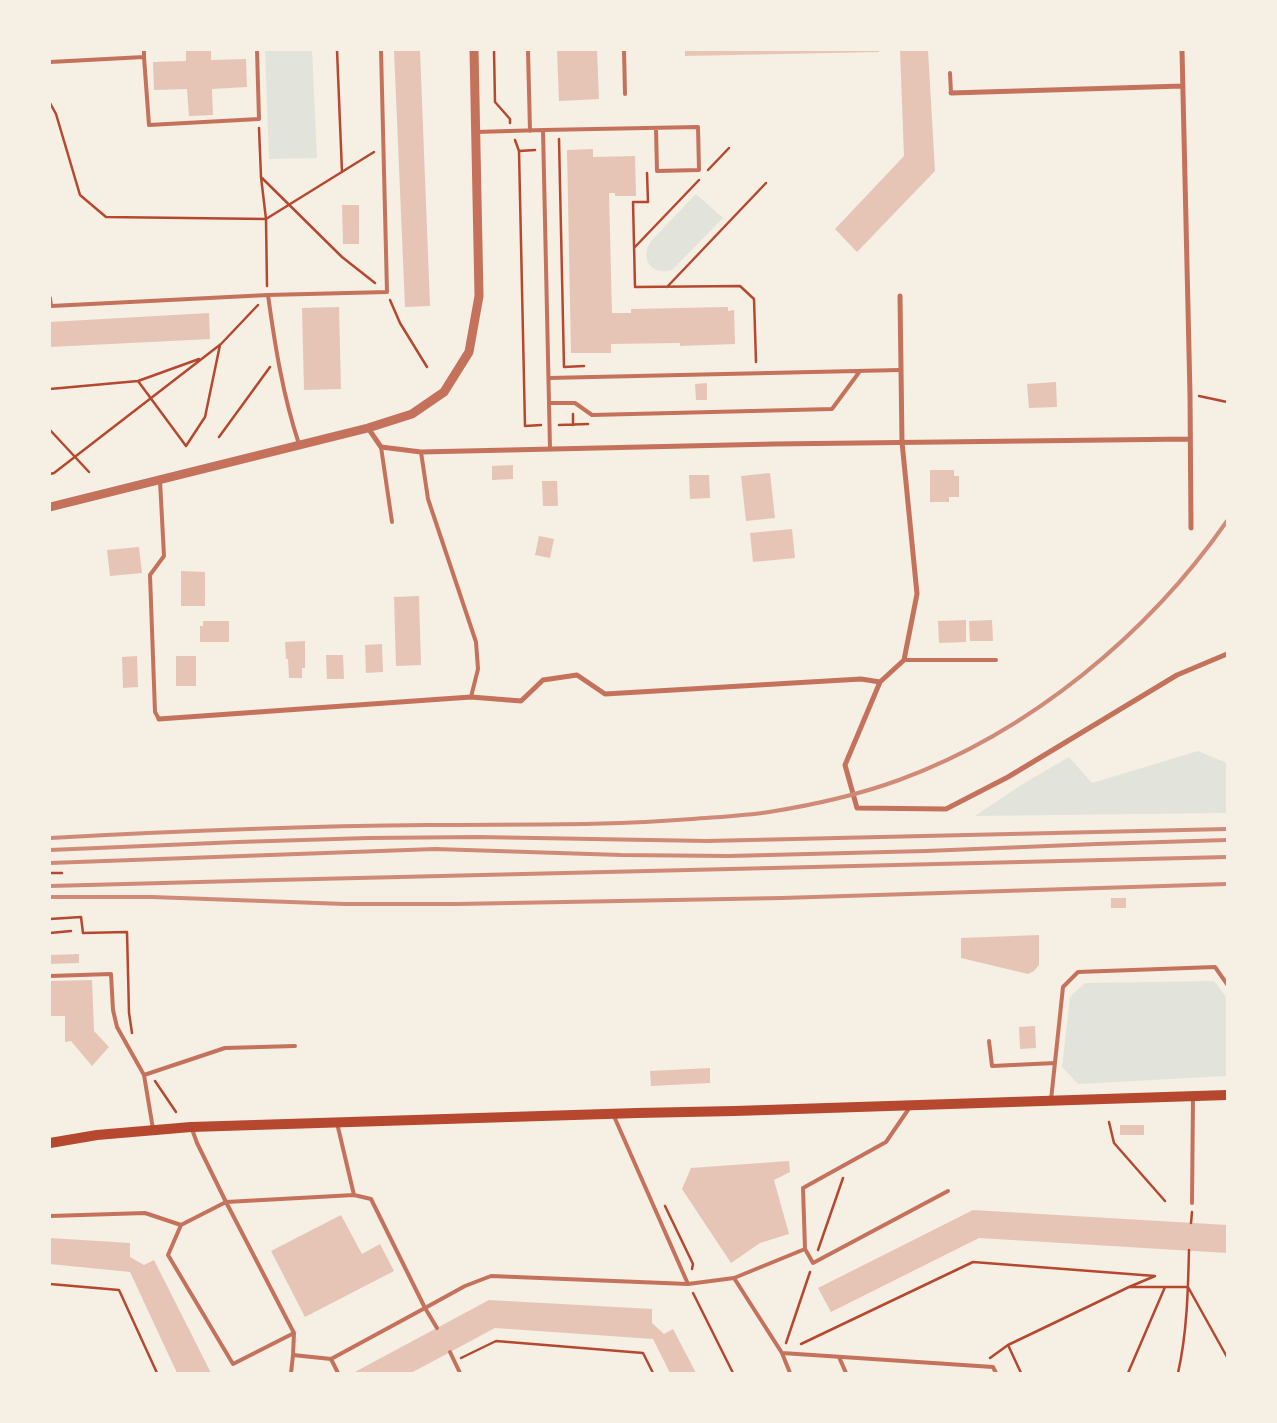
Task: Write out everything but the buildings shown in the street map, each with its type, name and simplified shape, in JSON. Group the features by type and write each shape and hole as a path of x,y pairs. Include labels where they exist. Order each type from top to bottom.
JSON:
{"main road":[{"path":"50,1143 97,1135 191,1127 1227,1095"}],"street":[{"path":"50,507 368,428 412,414 444,392 469,352 478,296 474,50"},
{"path":"1182,50 1190,395 1191,528"},
{"path":"950,93 1183,86"},
{"path":"900,296 902,442 917,594 904,660 880,682 845,765 857,808 946,809 1008,777 1177,675 1227,654"},
{"path":"368,428 381,447 421,452 774,444 1190,438"},
{"path":"158,720 471,697 521,701 542,680 577,675 605,694 861,680 880,682"}],"lane":[{"path":"144,50 150,125 259,119 257,50"},
{"path":"50,298 51,306 268,295 387,292 381,50"},
{"path":"528,50 530,131"},
{"path":"624,50 625,94"},
{"path":"50,62 144,57"},
{"path":"950,72 950,93"},
{"path":"476,132 698,127 699,170 657,171 656,128"},
{"path":"543,130 550,449"},
{"path":"268,295 277,358 298,444"},
{"path":"549,378 900,370"},
{"path":"549,403 575,403 592,415 832,410 860,371"},
{"path":"381,447 392,522"},
{"path":"421,452 428,499 476,642 478,669 471,697"},
{"path":"158,720 155,712 150,575 164,556 160,480"},
{"path":"904,660 996,660"},
{"path":"1050,1101 1063,988 1078,972 1214,966 1227,984"},
{"path":"50,976 110,974 113,1010 117,1027 144,1075 153,1129"},
{"path":"989,1041 992,1066 1055,1063"},
{"path":"144,1075 225,1048 295,1046"},
{"path":"1192,1203 1193,1096"},
{"path":"911,1106 886,1142 803,1188 805,1249 813,1263 948,1191"},
{"path":"613,1114 688,1284"},
{"path":"337,1123 354,1195"},
{"path":"191,1127 226,1202 294,1333 291,1373"},
{"path":"294,1333 233,1364 168,1255 181,1225 226,1202 354,1195 371,1199 436,1328"},
{"path":"50,1216 145,1213 181,1225"},
{"path":"292,1356 331,1358 465,1286 491,1276 688,1284 734,1278 805,1249"},
{"path":"734,1278 782,1354 790,1373"},
{"path":"450,1352 460,1373"},
{"path":"782,1354 979,1366 993,1368 996,1373"},
{"path":"840,1357 846,1373"},
{"path":"331,1358 338,1373"}],"path":[{"path":"337,50 342,172"},
{"path":"494,50 495,102 510,119"},
{"path":"50,102 56,114 80,195 106,218 266,219 384,146"},
{"path":"50,474 54,473 221,344 268,295 266,219 261,178 259,119"},
{"path":"559,138 564,367 591,366"},
{"path":"634,248 729,148"},
{"path":"519,151 525,426 593,424"},
{"path":"647,164 648,202 633,202 635,287 740,286 754,300 756,362"},
{"path":"261,178 290,204 342,257 387,292 400,323 427,367"},
{"path":"667,287 766,183"},
{"path":"138,382 186,446 206,417 221,344"},
{"path":"50,388 138,382 203,357"},
{"path":"219,437 277,358"},
{"path":"1190,395 1227,402"},
{"path":"50,430 89,472"},
{"path":"50,873 62,873"},
{"path":"50,919 81,917 83,933 127,932 128,1013"},
{"path":"50,933 72,931"},
{"path":"149,1073 176,1112"},
{"path":"1109,1122 1114,1143 1165,1201"},
{"path":"1178,1373 1182,1356 1188,1288 1189,1250"},
{"path":"782,1354 973,1262 1154,1276 1008,1344 979,1366"},
{"path":"50,1284 119,1290 157,1373"},
{"path":"1129,1288 1188,1288"},
{"path":"1128,1373 1165,1288"},
{"path":"1188,1288 1227,1357"},
{"path":"454,1361 496,1341 643,1353 653,1373"},
{"path":"1008,1344 1021,1373"}],"shaded area":[{"path":"265,50 312,50 317,158 269,159"},
{"path":"696,194 723,218 672,270 659,271 653,268 647,260 646,254 651,241"},
{"path":"1198,751 1227,763 1227,813 975,816 1021,785 1069,757 1092,783"},
{"path":"1214,981 1227,998 1227,1076 1078,1084 1062,1067 1070,997 1085,983"}],"railway":[{"path":"50,838 286,828 593,824 659,821 759,813 851,795 899,780 947,760 994,735 1040,707 1123,640 1196,563 1227,521"},
{"path":"50,850 368,838 478,837 707,841 1227,829"},
{"path":"50,863 435,849 621,855 729,856 1227,840"},
{"path":"50,886 1227,857"},
{"path":"50,897 152,897 345,904 456,904 782,898 1227,884"}]}
